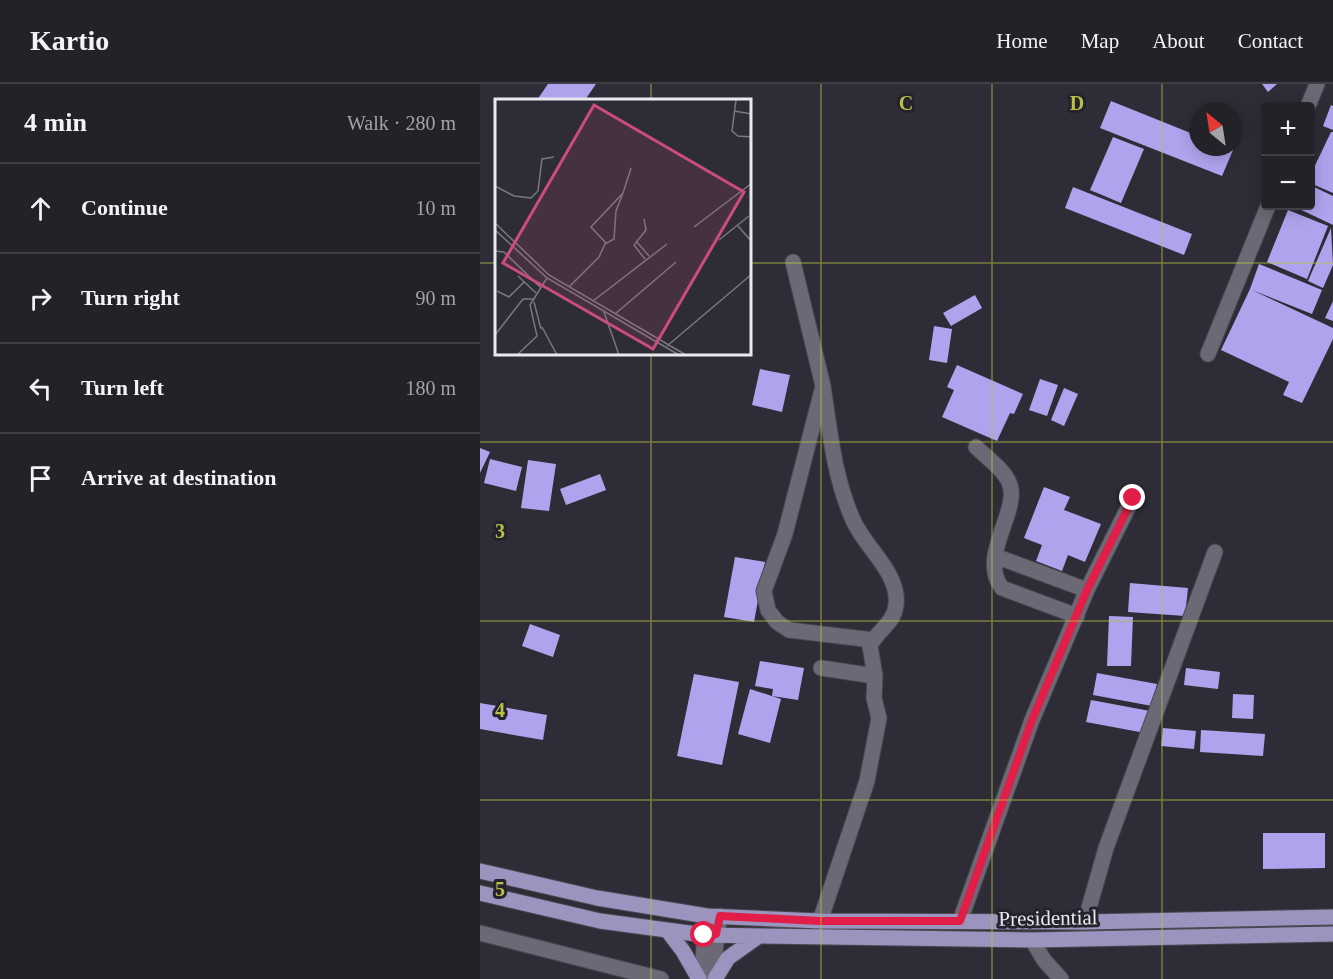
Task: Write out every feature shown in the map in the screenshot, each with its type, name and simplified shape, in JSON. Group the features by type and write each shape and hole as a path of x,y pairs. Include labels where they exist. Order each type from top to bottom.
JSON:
{"main road":[{"path":"480,871 597,898 713,916 820,921 1084,922 1333,917"},
{"name":"Presidential","path":"480,893 600,921 710,935 1032,940 1333,934"},
{"path":"667,930 700,979"},
{"path":"713,979 728,958 759,936"}],"street":[{"path":"1310,102 1317,84"},
{"path":"1208,354 1266,210"},
{"path":"793,262 823,386 837,479 854,523 896,586 897,605 891,622 870,646 875,676 874,698 879,718 867,781 820,921"},
{"path":"823,386 785,534 764,591 768,610 777,622 789,630 873,640"},
{"path":"976,447 1006,477 1011,488 995,556 994,572 1002,588 1077,616"},
{"path":"960,921 1032,720 1087,590 1133,498"},
{"path":"1084,922 1106,848 1215,552"},
{"path":"995,556 1087,590"},
{"path":"821,668 875,676"},
{"path":"700,979 713,916"},
{"path":"480,933 660,979"},
{"path":"710,935 713,979"},
{"path":"1032,940 1044,960 1061,979"}],"building":[{"path":"548,84 596,84 586,99 538,99"},
{"path":"1262,84 1277,84 1268,92"},
{"path":"1111,101 1189,132 1189,156 1230,156 1222,176 1100,128"},
{"path":"1331,105 1333,106 1333,130 1323,126"},
{"path":"1333,132 1333,193 1315,185 1315,166"},
{"path":"1113,137 1144,149 1121,203 1090,190"},
{"path":"1073,187 1192,234 1184,255 1065,208"},
{"path":"1315,187 1333,196 1333,225 1301,210 1315,210"},
{"path":"1288,210 1328,226 1307,279 1267,262"},
{"path":"1331,228 1333,265 1323,288 1308,281"},
{"path":"1259,264 1322,290 1312,314 1252,290 1333,328 1333,339 1302,403 1283,395 1289,382 1221,350 1250,289"},
{"path":"975,295 982,308 951,326 943,313"},
{"path":"1333,301 1333,321 1325,318"},
{"path":"934,326 952,329 947,363 929,360"},
{"path":"957,365 1023,394 1014,414 1010,413 997,441 942,417 954,390 947,387"},
{"path":"760,369 790,375 782,412 752,405"},
{"path":"1040,379 1058,385 1047,416 1029,410"},
{"path":"1064,388 1078,394 1064,426 1051,420"},
{"path":"480,448 490,452 480,473"},
{"path":"490,459 522,467 516,491 484,483"},
{"path":"528,460 556,464 549,511 521,508"},
{"path":"600,474 606,490 566,505 560,489"},
{"path":"1044,487 1070,497 1064,510 1101,524 1085,562 1068,555 1062,571 1036,561 1042,545 1024,538"},
{"path":"735,557 765,562 754,622 724,617"},
{"path":"1130,583 1188,588 1185,616 1128,612"},
{"path":"1109,616 1133,617 1131,666 1107,666"},
{"path":"530,624 560,635 553,657 522,646"},
{"path":"760,661 804,668 798,700 772,696 773,689 755,686"},
{"path":"1186,668 1220,672 1218,689 1184,685"},
{"path":"1097,673 1157,684 1152,706 1093,695"},
{"path":"694,674 739,682 722,765 677,756"},
{"path":"750,689 781,699 770,743 738,734"},
{"path":"1233,694 1254,695 1253,719 1232,718"},
{"path":"1091,700 1150,711 1145,733 1086,722"},
{"path":"480,703 547,715 543,740 480,729"},
{"path":"1163,728 1196,731 1194,749 1161,746"},
{"path":"1201,730 1265,734 1263,756 1200,752"},
{"path":"1263,833 1325,833 1325,868 1263,869"}],"route":[{"path":"704,935 716,934 720,916 820,921 960,921 1032,720 1087,590 1133,498"}]}
